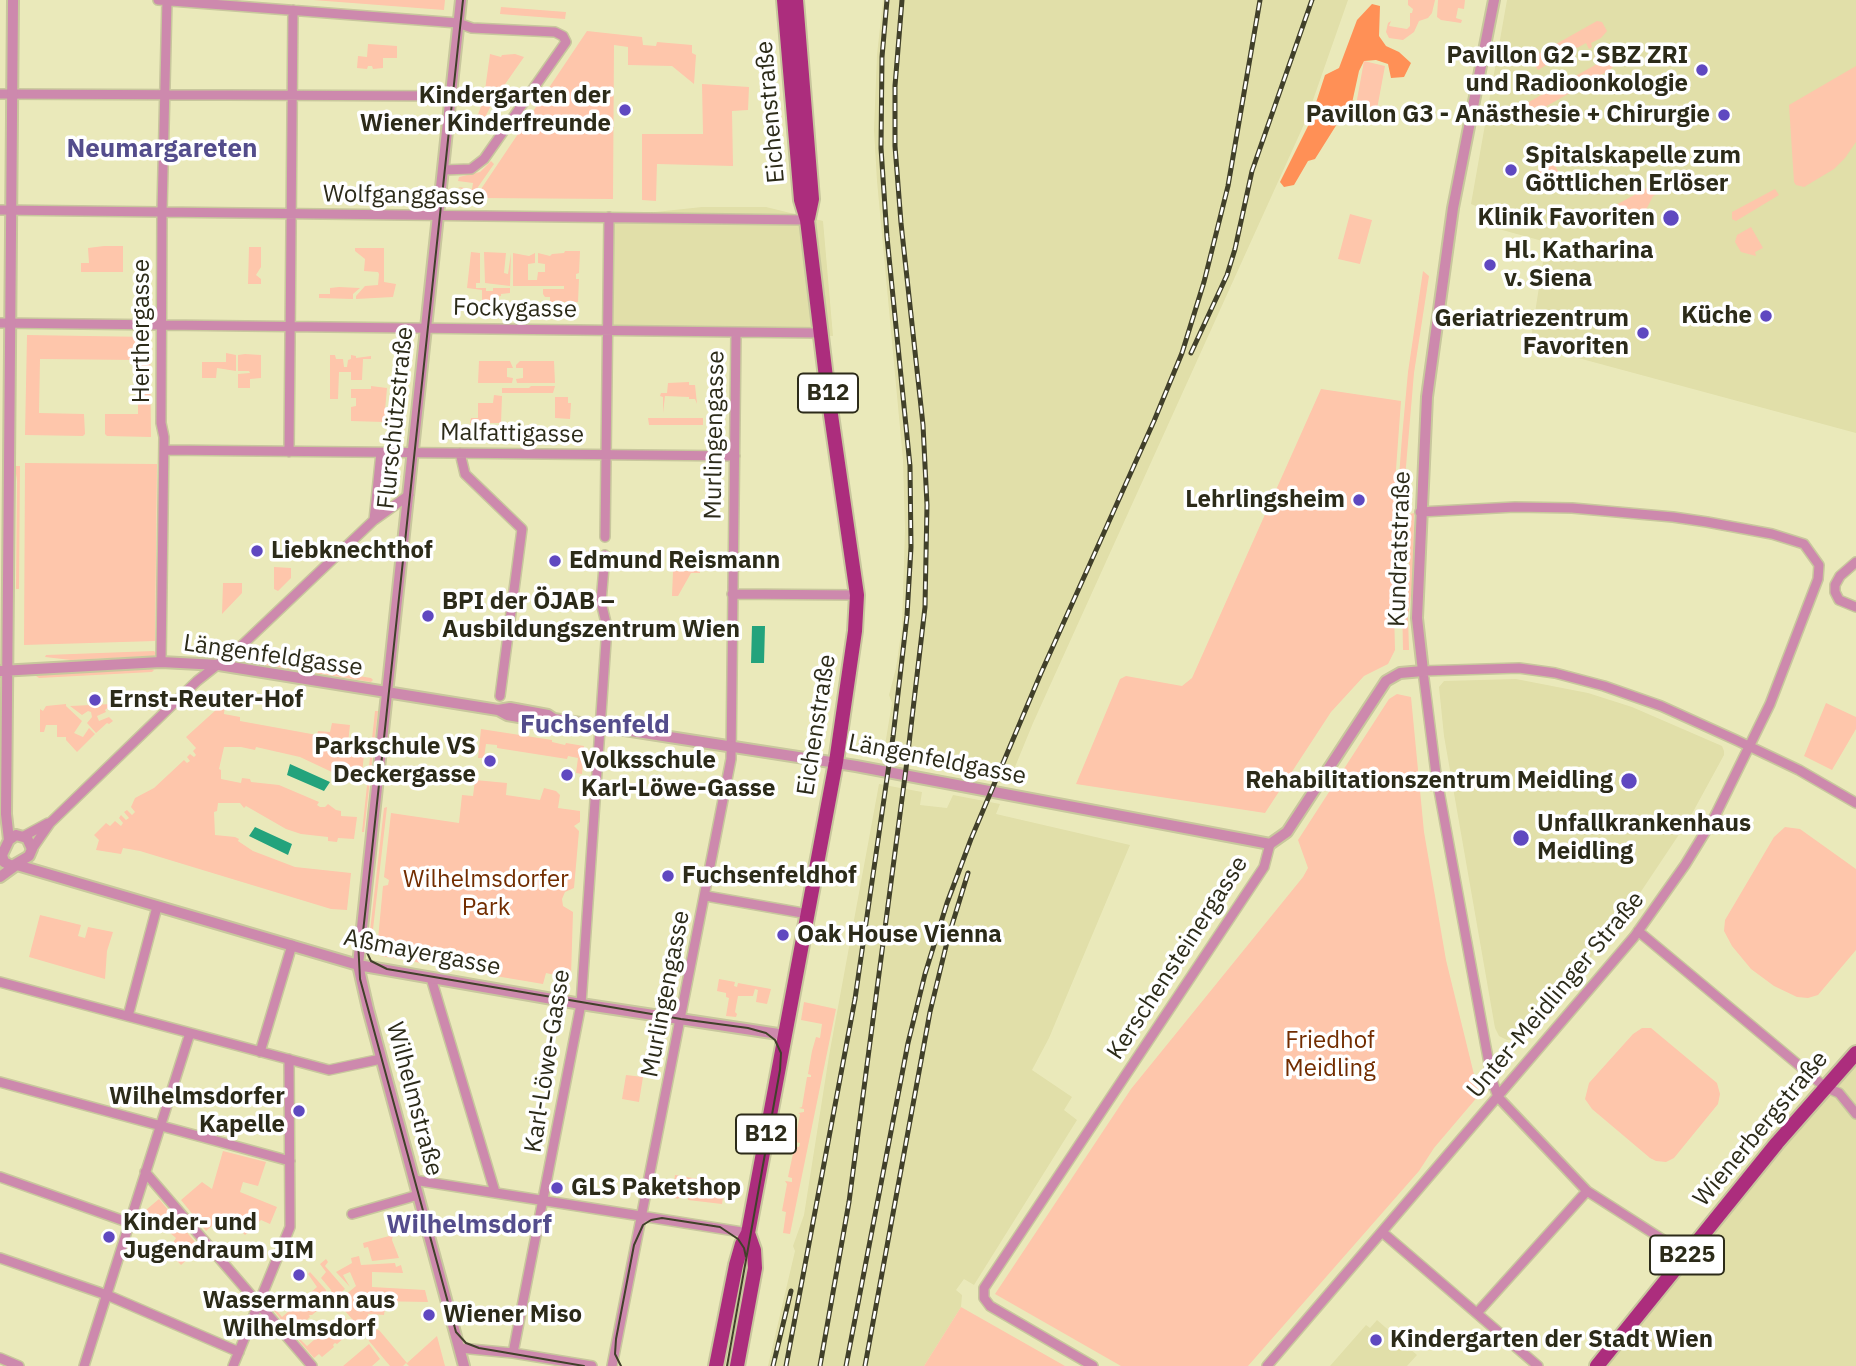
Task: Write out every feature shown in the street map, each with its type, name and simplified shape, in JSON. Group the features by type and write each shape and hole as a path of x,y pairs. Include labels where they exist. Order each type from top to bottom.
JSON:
{"main road":[{"name":"Eichenstraße","path":"716,1366 736,1265 748,1233 836,762 855,632 857,595 820,333 807,219 801,200 783,0"},
{"name":"Eichenstraße","path":"796,0 812,199 807,219"},
{"name":"Wienerbergstraße","path":"1597,1366 1825,1087 1856,1053"},
{"name":"Eichenstraße","path":"737,1366 755,1268 754,1250 748,1233"}],"street":[{"path":"0,877 6,863 9,840 6,814 4,671 4,450 6,94 13,0"},
{"path":"158,0 458,23 472,28 555,33 564,36 566,42 484,159 471,169 443,170"},
{"name":"Herthergasse","path":"161,662 164,450 161,424 162,211 167,0"},
{"name":"Flurschützstraße","path":"358,965 461,0"},
{"name":"Kundratstraße","path":"1494,0 1448,236 1427,397 1417,618 1439,787 1492,1080 1498,1097"},
{"path":"289,452 288,326 293,10"},
{"path":"6,94 451,96"},
{"name":"Wolfganggasse","path":"6,210 807,219"},
{"path":"605,537 608,217"},
{"name":"Fockygasse","path":"5,323 820,333"},
{"name":"Murlingengasse","path":"612,1366 731,759 736,333"},
{"name":"Malfattigasse","path":"164,450 735,456"},
{"name":"Flurschützstraße","path":"374,520 381,453"},
{"path":"460,453 465,474 522,529 500,696"},
{"path":"6,863 32,851 50,823 197,681 246,642 374,520 409,495"},
{"name":"Unter-Meidlinger Straße","path":"1267,1366 1639,931 1711,822 1750,746 1788,660 1818,579 1819,565 1804,544 1796,540 1674,517 1536,508 1420,512"},
{"name":"Karl-Löwe-Gasse","path":"513,1353 582,1004 607,627 601,602 605,555"},
{"path":"1856,562 1839,576 1835,592 1839,600 1856,607"},
{"path":"732,594 857,595"},
{"name":"Längenfeldgasse","path":"4,671 161,662 219,664 498,710 510,708 548,715 554,719 836,762 1270,844"},
{"path":"1423,671 1505,668 1555,673 1604,686 1661,706 1750,746 1799,769 1856,803"},
{"name":"Kerschensteinergasse","path":"1093,1366 989,1306 984,1293 992,1273 1100,1116 1264,867 1270,844 1287,832 1386,681 1400,673 1423,671"},
{"name":"Aßmayergasse","path":"6,814 30,841 32,851 46,870 58,878"},
{"path":"9,840 50,823"},
{"name":"Aßmayergasse","path":"6,863 358,965 582,1004 785,1035"},
{"path":"706,896 808,914"},
{"path":"128,1016 157,907"},
{"path":"1639,931 1825,1087 1839,1093 1856,1114"},
{"path":"260,1052 292,945"},
{"name":"Wilhelmstraße","path":"358,965 464,1366"},
{"path":"432,978 495,1192"},
{"path":"0,982 329,1070 381,1059"},
{"path":"84,1366 190,1033"},
{"path":"233,1366 290,1227 289,1059"},
{"path":"0,1082 290,1161"},
{"path":"1498,1097 1587,1191 1687,1255"},
{"path":"145,1172 312,1366"},
{"path":"0,1177 130,1223"},
{"path":"414,1180 748,1233"},
{"path":"1477,1314 1587,1191"},
{"path":"352,1214 418,1195"},
{"path":"1382,1232 1538,1366"},
{"path":"1,1260 107,1295 239,1352"},
{"path":"460,1348 513,1353 592,1366"},
{"path":"0,1358 19,1366"}],"shaded area":[{"path":"883,0 1348,0 1306,120 1033,723 1008,784 961,774 965,764 930,753 927,765 883,757 892,703 889,695 902,627 905,529 903,460 874,130 877,55"},
{"name":"Klinik Favoriten","path":"1507,0 1856,0 1856,433 1530,345 1546,242 1484,225 1487,211 1471,204"},
{"path":"1372,4 1380,6 1379,36 1386,46 1399,52 1411,63 1404,77 1391,78 1388,64 1376,60 1364,61 1352,103 1344,106 1337,124 1315,159 1308,161 1294,185 1284,187 1280,182 1309,124 1325,75 1339,68 1357,20"},
{"path":"702,207 766,207 823,221 833,336 607,330 609,217"},
{"path":"752,626 765,626 764,663 751,663"},
{"path":"1516,679 1588,693 1632,707 1722,746 1724,755 1688,821 1630,908 1523,1035 1515,1040 1507,1040 1499,1036 1495,1028 1444,736 1439,687 1444,681"},
{"path":"290,764 330,782 324,791 287,775"},
{"path":"879,784 922,792 920,805 947,808 953,795 1000,804 996,814 1130,845 1049,1038 1032,1070 1072,1097 1064,1110 1077,1120 974,1285 964,1279 956,1290 962,1295 961,1307 924,1366 768,1366 795,1251 793,1246 804,1215 829,1056"},
{"path":"255,827 292,844 288,855 249,836"},
{"path":"1856,1053 1856,1366 1600,1366"},
{"name":"Kindergarten der Stadt Wien","path":"1377,1320 1417,1355 1407,1366 1330,1366 1366,1325 1370,1328"}],"green space":[{"path":"313,0 445,0 444,10"},
{"path":"1408,0 1435,0 1432,13 1428,18 1419,21 1414,32 1403,40 1389,38 1386,32 1391,21 1389,26 1407,29 1410,26 1410,13 1413,9 1408,5"},
{"path":"1438,0 1465,0 1464,9 1458,8 1456,18 1462,20 1461,23 1437,17"},
{"path":"501,7 566,12 565,19 500,14"},
{"path":"1597,21 1602,22 1607,31 1591,43 1592,47 1589,49 1586,43 1576,47 1538,70 1532,61 1529,63 1533,57"},
{"path":"587,31 642,37 643,45 656,46 657,42 692,45 692,53 696,55 694,84 672,66 628,65 628,47 614,45 613,199 479,198 477,195"},
{"path":"368,44 397,46 397,58 383,58 383,68 357,68 358,56 367,57"},
{"path":"1611,44 1615,52 1620,52 1622,56 1610,70 1538,111 1531,109 1527,103 1597,64 1594,57 1597,56 1600,61 1610,56 1606,47"},
{"path":"490,54 501,57 515,54 524,57 494,100 491,100 493,102 483,121 483,127 476,124 476,120 483,101 486,100 484,97"},
{"path":"1364,61 1385,66 1377,109 1356,105"},
{"path":"1856,66 1856,142 1834,169 1804,187 1796,185 1789,105"},
{"path":"702,84 749,87 748,110 732,111 733,166 657,164 656,201 642,200 642,134 703,134"},
{"path":"1547,151 1567,188 1566,192 1548,187 1538,169 1543,162 1543,154"},
{"path":"491,161 494,164 469,200 457,199 463,198 464,190 458,187 472,189 473,183 458,181 459,177 480,172"},
{"path":"1663,179 1667,181 1666,188 1653,196 1646,210 1630,216 1607,210"},
{"path":"1775,189 1779,195 1736,221 1732,219 1732,212"},
{"path":"1350,214 1372,220 1360,264 1338,259"},
{"path":"1751,227 1763,248 1755,252 1756,256 1741,252 1735,242 1737,235"},
{"path":"123,246 123,272 81,272 81,263 89,263 88,248"},
{"path":"249,247 261,247 261,267 256,275 261,279 261,284 248,284"},
{"path":"355,248 384,248 384,282 396,284 393,297 356,299 365,286 378,285 379,274 364,271 365,259"},
{"path":"565,251 580,251 579,273 576,274 576,279 579,279 578,302 550,302 550,297 543,294 543,289 564,289 564,286 513,286 513,253 529,256 535,253 535,263 528,264 528,280 537,280 538,272 545,272 545,264 538,263 538,253 550,256"},
{"path":"471,252 480,253 480,283 476,283 476,288 493,291 493,288 510,288 510,293 501,294 496,297 496,301 482,301 482,290 467,288"},
{"path":"484,252 506,253 504,273 508,274 511,253 510,286 485,283"},
{"path":"1423,271 1429,276 1414,373 1405,478 1405,571 1400,590 1397,585 1397,503 1408,372"},
{"path":"330,288 360,288 353,294 353,299 319,298 319,294 330,294"},
{"path":"27,335 150,337 151,437 105,434 105,414 138,414 138,360 40,359 39,413 84,414 85,434 25,435"},
{"path":"226,353 236,355 236,371 217,368 216,378 202,378 202,362 226,362"},
{"path":"238,355 261,355 261,378 250,379 250,388 238,388 238,374 250,373 238,371"},
{"path":"330,355 343,359 344,367 347,367 351,355 356,358 371,356 371,359 363,359 362,380 351,380 351,372 339,372 338,399 330,399"},
{"path":"479,361 510,361 513,368 507,368 507,377 513,378 512,383 478,383"},
{"path":"520,361 554,361 555,383 517,383 516,379 523,378 523,368 516,368"},
{"path":"689,382 689,385 695,385 697,404 695,399 689,397 665,396 663,413 663,397 660,396 661,393 667,393 668,383"},
{"path":"371,386 387,388 384,422 351,421 351,407 356,406 356,398 351,398 351,389 371,389"},
{"path":"555,386 553,393 502,393 502,388"},
{"path":"1321,389 1401,401 1395,483 1395,650 1388,664 1364,676 1331,712 1265,813 1076,784 1120,679 1126,676 1182,686 1192,678"},
{"path":"494,395 502,396 501,423 470,423 471,418 478,418 478,403 493,403"},
{"path":"555,397 568,397 568,403 571,403 570,419 555,418"},
{"path":"648,418 703,418 703,425 649,425"},
{"path":"25,463 157,464 155,641 24,645"},
{"path":"15,466 20,466 19,589 16,589"},
{"path":"1414,513 1413,582 1408,616 1409,650 1403,650 1402,599 1409,571 1410,514"},
{"path":"274,567 291,568 291,578 278,591 274,589"},
{"path":"673,571 700,573 691,573 678,596 672,596"},
{"path":"223,583 242,583 242,593 222,614"},
{"path":"154,651 154,656 71,660 45,657 46,655"},
{"path":"257,659 373,680 371,682 253,663"},
{"path":"152,669 152,672 39,678 36,676 37,674"},
{"name":"Friedhof Meidling","path":"1397,694 1411,697 1424,832 1446,960 1479,1095 1434,1148 1419,1171 1248,1366 1121,1366 995,1294 1131,1089 1303,877 1308,868 1298,840 1389,699"},
{"path":"220,702 225,703 224,714 240,717 240,721 317,735 318,731 330,732 332,723 350,725 348,743 365,744 361,784 348,782 335,771 334,773 300,757 256,747 255,750 224,747 219,769 221,779 241,783 242,778 250,779 251,782 279,785 319,802 317,805 320,807 328,804 341,811 341,816 357,817 354,839 338,838 337,842 328,841 328,837 301,834 286,829 246,806 244,808 240,803 218,803 217,811 214,812 215,835 235,837 253,851 295,867 351,873 347,910 331,909 140,851 123,848 121,854 96,850 99,840 94,835 106,823 110,826 115,821 121,826 121,815 126,820 129,818 124,812 127,810 132,815 135,812 131,807 135,798 154,788 184,760 187,763 190,761 187,757 190,754 194,757 196,755 193,751 196,748 186,737 217,709"},
{"path":"1826,703 1856,717 1856,729 1832,770 1804,756"},
{"path":"66,704 82,721 74,733 83,737 89,728 95,734 77,752 66,737 57,737 57,725 46,725 44,732 40,732 40,709 43,711 46,706"},
{"path":"112,704 106,712 97,716 99,721 109,717 113,721 96,733 87,723 92,717 91,712 82,715 70,706"},
{"path":"375,711 378,711 362,832"},
{"path":"481,729 552,740 565,745 584,746 582,774 576,773 578,758 568,756 567,759 497,748 497,745 486,744 484,758 478,758"},
{"name":"Wilhelmsdorfer Park","path":"475,780 507,783 506,795 540,800 544,788 556,791 560,795 558,808 580,811 580,822 574,826 579,831 574,888 565,892 562,899 563,906 573,912 571,976 558,981 555,975 546,973 543,984 454,969 452,962 448,961 444,967 381,956 377,950 383,886 388,885 389,880 384,877 391,813 459,823 462,795 473,796"},
{"path":"387,807 372,938 369,940 384,808"},
{"path":"1785,827 1800,829 1856,869 1856,950 1818,995 1808,998 1797,997 1774,986 1751,969 1732,946 1724,931 1725,920 1774,837"},
{"path":"40,915 81,925 78,936 85,938 88,927 113,932 107,951 105,979 29,957"},
{"path":"719,979 735,982 734,986 737,987 738,983 771,989 767,1004 756,1002 758,990 755,989 753,996 738,996 736,1017 726,1016 729,998 726,993 717,991"},
{"path":"804,1002 836,1009 790,1234 783,1233 786,1212 782,1211 787,1184 785,1181 792,1182 792,1178 788,1177 794,1149 792,1146 799,1147 800,1143 795,1142 798,1113 804,1112 804,1109 799,1108 802,1107 807,1077 811,1077 808,1074 812,1051 816,1037 820,1038 822,1024 801,1020"},
{"path":"1642,1028 1651,1028 1717,1083 1720,1094 1718,1104 1674,1158 1666,1162 1650,1158 1592,1109 1585,1099 1589,1083 1633,1034"},
{"path":"626,1075 643,1077 639,1102 622,1099"},
{"path":"223,1151 266,1162 258,1186 243,1182 240,1192 277,1207 270,1224 261,1220 245,1235 226,1214 206,1231 181,1200 202,1182 212,1189"},
{"path":"675,1175 710,1181 709,1187 713,1188 715,1182 725,1183 722,1204 672,1197"},
{"path":"159,1199 200,1248 181,1265 168,1251 176,1238 156,1221 140,1215"},
{"path":"393,1235 392,1240 399,1258 372,1261 368,1247 364,1248 363,1243"},
{"path":"359,1256 361,1265 401,1265 403,1273 372,1272 372,1287 425,1290 428,1302 373,1301 373,1307 385,1308 384,1315 368,1314 372,1329 379,1330 407,1363 437,1336 445,1366 409,1366 406,1363 403,1366 390,1366 337,1302 356,1286 350,1272 343,1275 350,1287 336,1272 352,1263 351,1258"},
{"path":"326,1259 328,1262 325,1266 345,1289 333,1299 331,1290 321,1278 326,1272 320,1264"},
{"path":"310,1272 326,1290 329,1301 309,1315 310,1317 292,1333 271,1307 272,1305 282,1317 317,1287 308,1274"},
{"path":"961,1307 1065,1366 924,1366"},
{"path":"343,1315 354,1329 322,1357 319,1354 314,1358 295,1336 307,1346"},
{"path":"369,1344 380,1359 372,1366 343,1366"}],"tram line":[{"path":"463,0 363,932 364,946 371,961 387,969 748,1028 766,1033 775,1040 781,1053 780,1070 727,1366"},
{"path":"358,940 360,979 456,1332 466,1343 479,1348 584,1366"},
{"path":"621,1366 615,1354 616,1339 634,1245 643,1225 662,1218 720,1227 738,1239 746,1257"}],"railway":[{"path":"786,1366 855,999 893,737 907,616 911,547 910,466 887,237 881,148 882,57 887,0"},
{"path":"820,1366 849,1202 925,607 927,505 923,425 895,146 895,86 902,0"},
{"path":"846,1366 908,1043 925,974 971,839 1182,353 1204,282 1228,186 1260,0"},
{"path":"1191,353 1227,275 1252,171 1312,0"},
{"path":"865,1366 930,1012 948,938 968,873"},
{"path":"773,1366 791,1291"}],"place":[{"name":"Pavillon G2 - SBZ ZRI und Radioonkologie","path":"1702,70"},
{"name":"Kindergarten der Wiener Kinderfreunde","path":"625,110"},
{"name":"Pavillon G3 - Anästhesie + Chirurgie","path":"1724,115"},
{"name":"Spitalskapelle zum Göttlichen Erlöser","path":"1511,170"},
{"name":"Klinik Favoriten","path":"1671,218"},
{"name":"Hl. Katharina v. Siena","path":"1490,265"},
{"name":"Küche","path":"1766,316"},
{"name":"Geriatriezentrum Favoriten","path":"1643,333"},
{"name":"Lehrlingsheim","path":"1359,500"},
{"name":"Liebknechthof","path":"257,551"},
{"name":"Edmund Reismann","path":"555,561"},
{"name":"BPI der ÖJAB – Ausbildungszentrum Wien","path":"428,616"},
{"name":"Ernst-Reuter-Hof","path":"95,700"},
{"name":"Parkschule VS Deckergasse","path":"490,761"},
{"name":"Volksschule Karl-Löwe-Gasse","path":"567,775"},
{"name":"Rehabilitationszentrum Meidling","path":"1629,781"},
{"name":"Unfallkrankenhaus Meidling","path":"1521,838"},
{"name":"Fuchsenfeldhof","path":"668,876"},
{"name":"Oak House Vienna","path":"783,935"},
{"name":"Wilhelmsdorfer Kapelle","path":"299,1111"},
{"name":"GLS Paketshop","path":"557,1188"},
{"name":"Kinder- und Jugendraum JIM","path":"109,1237"},
{"name":"Wassermann aus Wilhelmsdorf","path":"299,1275"},
{"name":"Wiener Miso","path":"429,1315"},
{"name":"Kindergarten der Stadt Wien","path":"1376,1340"}],"district":[{"name":"Neumargareten","path":"162,149"},
{"name":"Fuchsenfeld","path":"595,725"},
{"name":"Wilhelmsdorf","path":"469,1225"}]}
